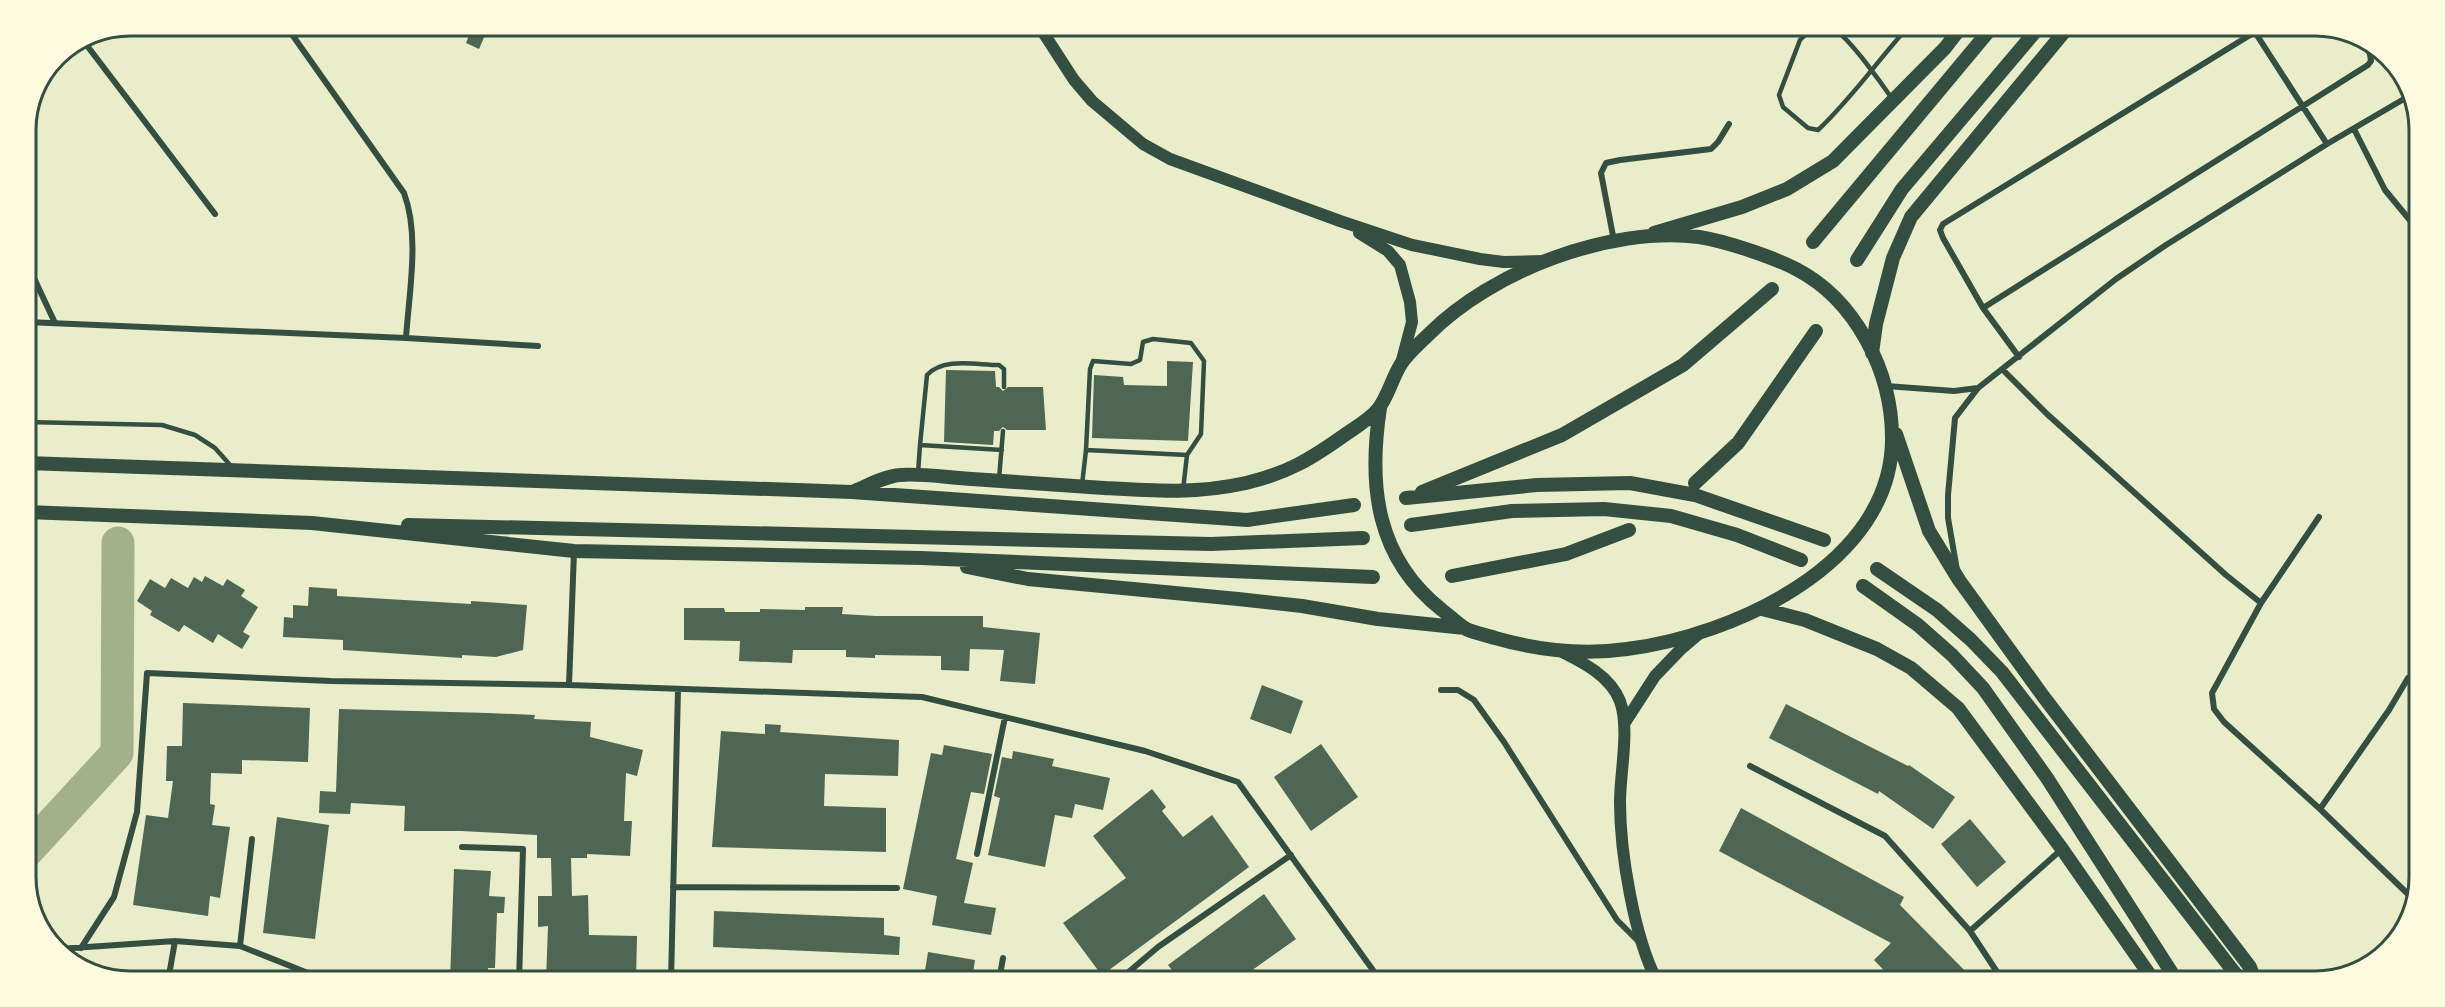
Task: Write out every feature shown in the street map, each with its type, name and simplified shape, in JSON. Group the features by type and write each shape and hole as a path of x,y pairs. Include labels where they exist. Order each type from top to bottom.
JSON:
{"main road":[{"path":"1045,36 1074,80 1092,101 1143,144 1170,159 1340,221 1444,253 1504,262 1546,261"},
{"path":"1401,365 1453,312 1509,278 1546,261 1614,242 1638,238 1742,207 1787,189 1833,161 1894,101 1954,36"},
{"path":"1813,242 1985,36"},
{"path":"1857,260 1902,189 2032,36"},
{"path":"1872,353 1876,324 1893,258 1911,217 2060,36"},
{"path":"1340,221 1388,251 1400,265 1410,302 1412,322 1401,365 1380,408 1374,445 1376,499 1385,530 1397,559 1421,593 1465,628"},
{"path":"921,558 1028,579 1302,606 1378,620 1465,628 1510,642 1558,650 1629,649 1678,639 1762,609 1828,564 1860,532 1873,513 1890,464 1893,441 1885,386 1872,353 1849,313 1836,298 1801,271 1762,254 1700,237 1638,238"},
{"path":"1772,289 1683,365 1562,435 1406,498 1537,485 1630,483 1695,495 1824,540"},
{"path":"1695,483 1738,443 1816,331"},
{"path":"852,492 899,475 1183,492 1244,483 1288,471 1315,456 1380,408"},
{"path":"1891,417 1929,531 1959,580 2043,696 2251,971"},
{"path":"36,463 852,492 1247,520 1354,505"},
{"path":"1411,525 1512,511 1604,509 1671,516 1737,536 1801,560"},
{"path":"36,512 312,523 1199,543 1362,538"},
{"path":"312,523 574,551 921,558 1373,577"},
{"path":"1452,576 1566,554 1629,530"},
{"path":"1877,569 1937,610 2002,672 2233,971"},
{"path":"1863,586 1918,625 1952,655 1983,688 2047,778 2171,971"},
{"path":"1762,609 1805,620 1877,649 1911,668 1958,708 2062,849 2147,971"},
{"path":"1624,724 1655,676 1701,632"},
{"path":"1558,650 1583,663 1611,684 1620,701 1624,724 1620,804 1622,838 1643,946 1653,971"}],"street":[{"path":"293,36 404,193 410,210 412,231 406,338"},
{"path":"2019,357 1983,308 1943,238 1940,230 1943,224 2248,36"},
{"path":"2258,36 2327,144"},
{"path":"88,47 216,214"},
{"path":"1983,308 2368,65 2371,61 2370,54"},
{"path":"1959,580 1948,519 1955,418 1978,388 2116,279 2166,245 2327,144 2404,99"},
{"path":"1614,242 1601,173 1606,163 1711,149 1729,124"},
{"path":"2354,129 2385,190 2409,219"},
{"path":"36,282 55,323"},
{"path":"36,322 538,346"},
{"path":"2002,370 2047,414 2226,575 2261,603"},
{"path":"1885,386 1954,391 1978,388"},
{"path":"2319,518 2261,603 2212,693 2214,709 2224,722 2320,809 2407,893"},
{"path":"569,685 574,551"},
{"path":"81,948 114,897 137,812 147,674 922,697 1005,717 1145,751 1238,782 1373,971"},
{"path":"2320,809 2389,710 2408,678"},
{"path":"671,971 678,689"},
{"path":"1441,690 1458,690 1474,700 1504,742 1617,920 1643,946"},
{"path":"977,854 1005,717"},
{"path":"1750,766 1885,836 1970,931 1996,971"},
{"path":"240,946 252,839"},
{"path":"462,846 523,849 519,971"},
{"path":"1970,931 2062,849"},
{"path":"1130,971 1158,947 1291,855"},
{"path":"673,887 897,888"},
{"path":"170,971 176,941"},
{"path":"69,949 176,941 240,946 303,971"},
{"path":"1001,971 1003,958"}],"lane":[{"path":"1804,36 1800,40 1779,95 1783,107 1808,129 1818,130 1860,88 1901,36"},
{"path":"1842,36 1894,101"},
{"path":"1081,486 1086,450 1090,369 1093,361 1131,364 1140,360 1143,342 1153,339 1191,343 1204,361 1202,434 1187,455 1183,492"},
{"path":"917,476 927,375 935,367 947,364 999,365 1004,369 1004,387"},
{"path":"36,422 162,425 195,435 215,448 235,470"},
{"path":"999,481 1003,430"},
{"path":"920,445 1002,450"},
{"path":"1086,450 1187,455"}],"building":[{"path":"469,36 485,36 479,49 466,43"},
{"path":"1167,361 1193,362 1188,441 1092,438 1094,375 1123,377 1124,385 1167,386"},
{"path":"946,370 995,371 996,387 1003,391 1008,387 1043,387 1046,430 1007,430 1003,427 999,431 994,431 993,445 944,442"},
{"path":"205,576 223,586 227,579 245,590 241,596 258,607 243,632 250,636 242,649 218,634 213,643 184,625 179,632 150,615 152,611 137,601 150,579 165,588 171,578 188,588 194,577 202,582"},
{"path":"309,587 337,589 337,596 527,605 523,650 496,657 462,655 462,658 343,650 343,640 283,637 284,617 293,618 293,605 308,606"},
{"path":"805,607 843,607 842,614 876,616 983,616 983,627 1040,633 1035,684 1000,681 1004,650 970,649 969,671 941,670 941,656 846,657 846,650 793,650 792,663 739,661 740,641 684,640 684,608 724,608 725,612 760,612 760,609 805,610"},
{"path":"1262,685 1303,701 1291,734 1250,719"},
{"path":"183,703 310,708 308,762 242,760 242,774 211,773 210,804 215,805 212,825 230,827 220,898 210,896 208,916 133,905 146,815 168,818 173,781 166,781 167,746 182,746"},
{"path":"1786,704 1909,765 1955,797 1933,829 1879,791 1878,794 1769,738"},
{"path":"339,709 535,715 534,719 591,722 590,737 643,750 637,776 626,773 624,821 632,821 630,856 587,854 587,858 571,858 572,896 588,895 589,935 637,936 636,971 546,971 548,926 538,927 538,896 552,896 551,858 537,858 537,835 404,831 405,806 351,803 350,814 319,813 320,791 336,792"},
{"path":"765,724 781,725 780,732 899,740 898,776 825,774 824,806 886,808 886,852 712,847 721,731 765,734"},
{"path":"1321,744 1358,797 1311,831 1274,777"},
{"path":"944,745 992,754 984,794 971,792 956,859 973,863 964,903 996,908 991,935 932,925 937,896 903,889 931,753 942,755"},
{"path":"1013,751 1054,759 1052,766 1110,778 1103,810 1075,804 1072,818 1055,815 1045,867 988,855 1000,798 994,796 1002,757 1012,759"},
{"path":"1152,789 1166,807 1162,811 1183,837 1212,815 1249,867 1108,971 1099,971 1063,923 1126,878 1093,836"},
{"path":"1741,808 1904,897 1900,905 1965,971 1884,971 1874,960 1891,943 1719,851"},
{"path":"277,817 329,825 315,939 263,933"},
{"path":"1970,819 2006,862 1977,887 1941,844"},
{"path":"454,869 491,871 489,896 505,897 504,913 497,913 495,968 488,968 488,971 450,971"},
{"path":"1264,894 1296,939 1251,971 1172,971 1168,965"},
{"path":"714,911 884,918 884,935 900,937 899,955 713,947"},
{"path":"928,952 975,960 973,971 925,971"}],"waterway":[{"path":"36,841 117,753 118,543"}]}
